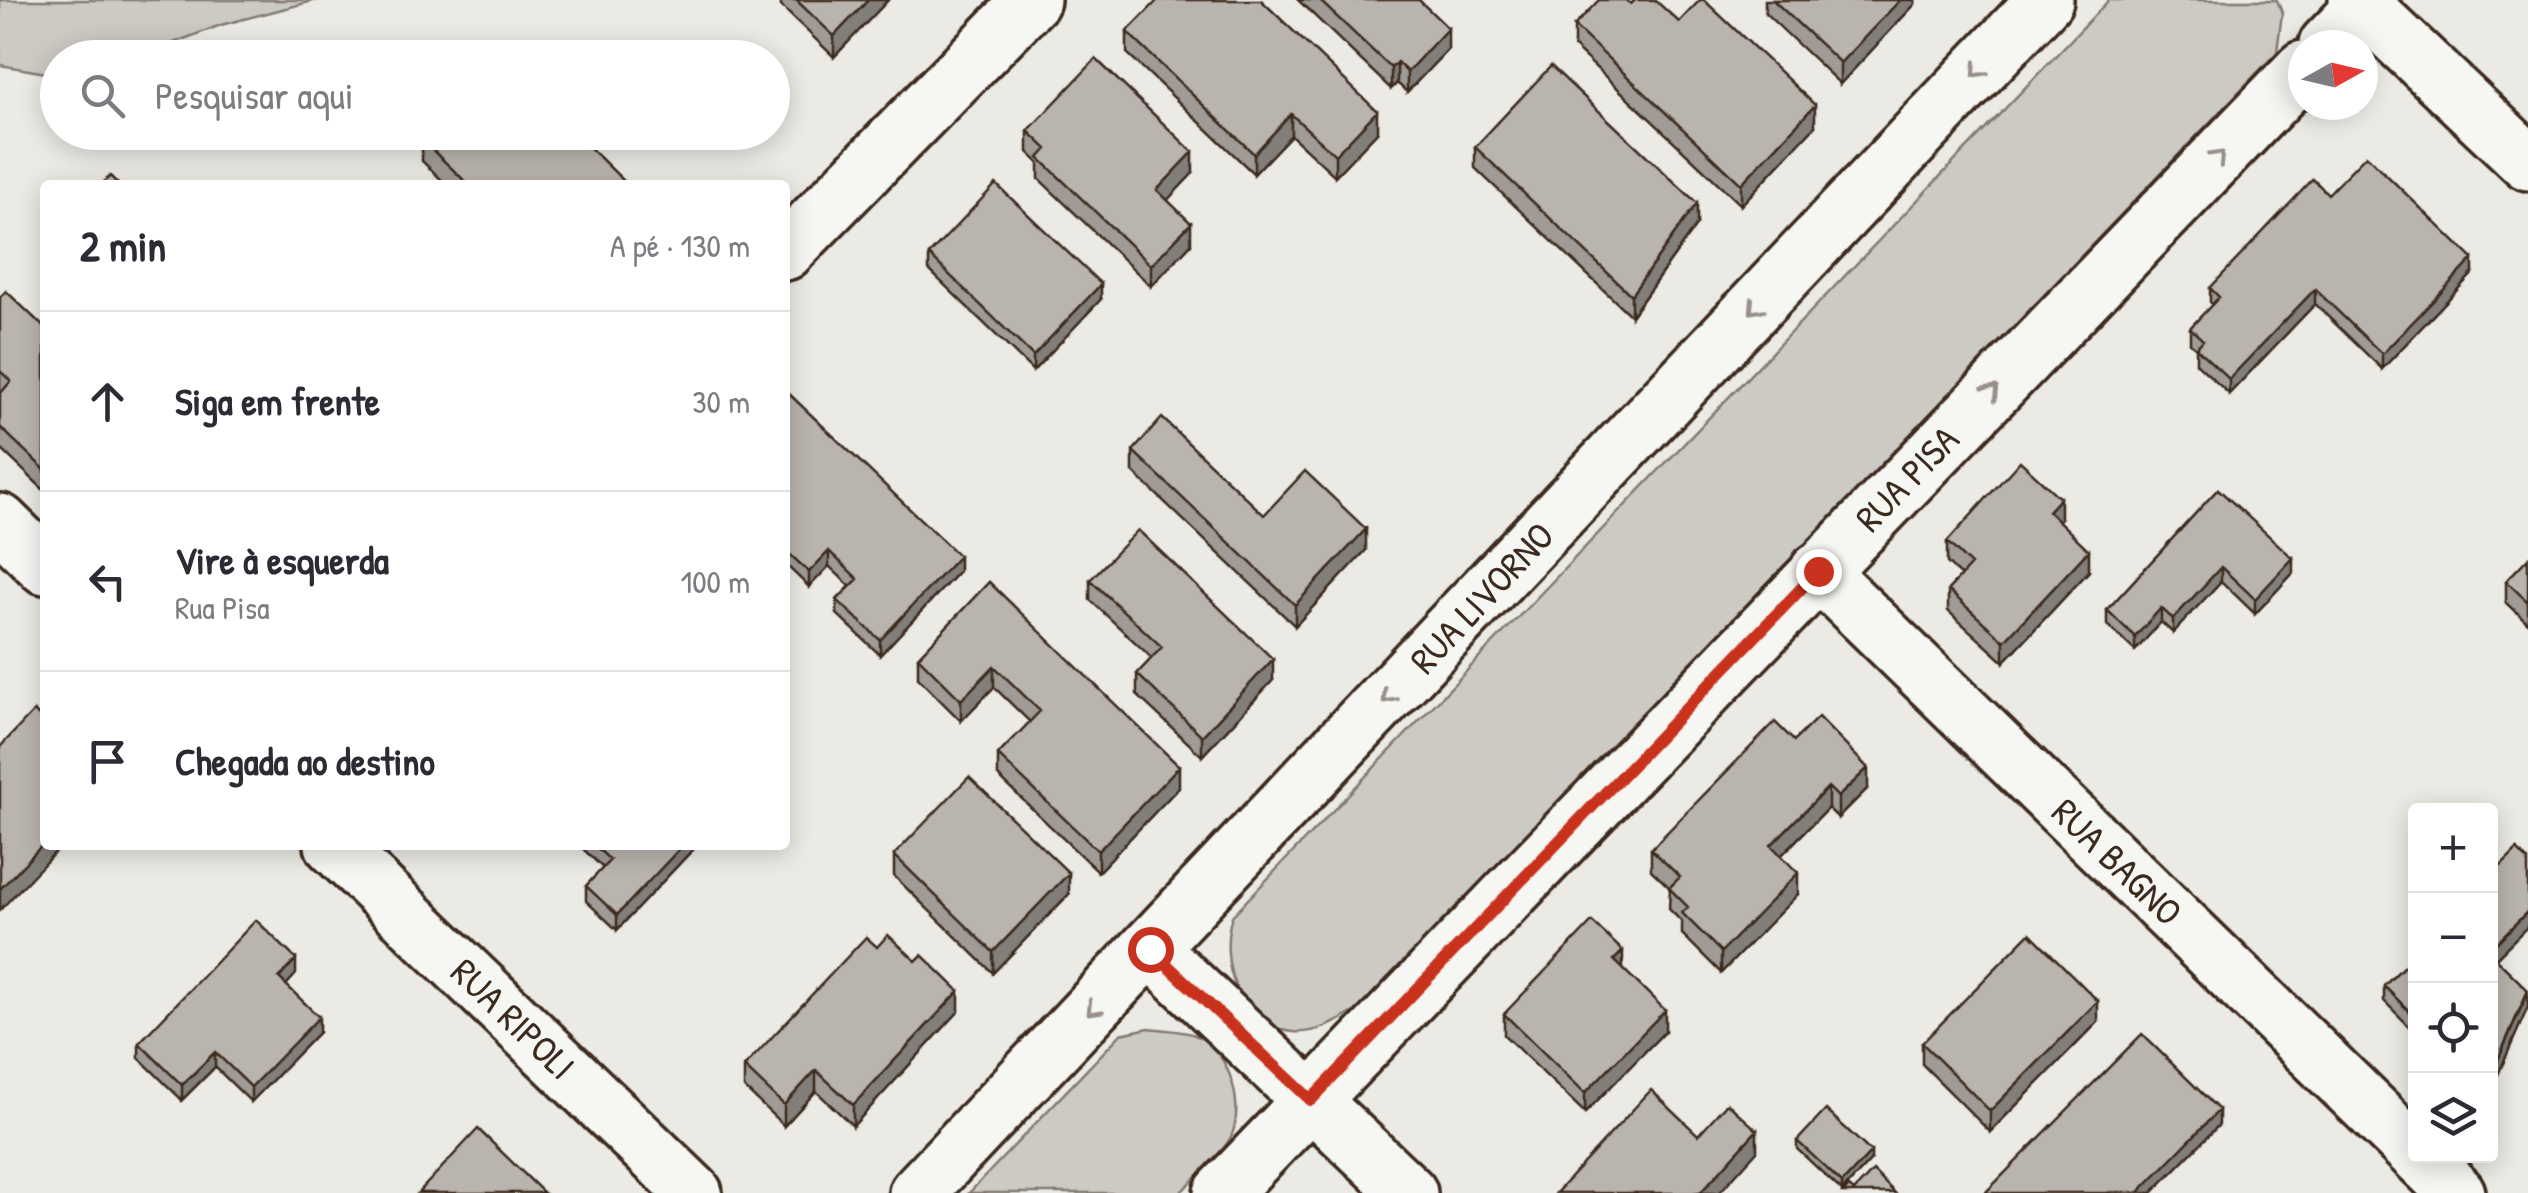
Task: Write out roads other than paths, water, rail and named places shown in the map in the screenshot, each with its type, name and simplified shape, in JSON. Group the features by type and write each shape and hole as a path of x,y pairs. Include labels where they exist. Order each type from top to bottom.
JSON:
{"street":[{"path":"790,247 1032,0"},
{"name":"RUA LIVORNO","path":"916,1193 2045,0"},
{"path":"2340,30 2364,2 2528,162"},
{"name":"RUA PISA","path":"1222,1193 2288,85"},
{"path":"0,522 40,561"},
{"name":"RUA BAGNO","path":"1818,571 2408,1145"},
{"name":"RUA RIPOLI","path":"338,850 694,1193"},
{"path":"1150,949 1409,1193"},
{"name":"RUA BAGNO","path":"2426,1163 2457,1193"}]}
